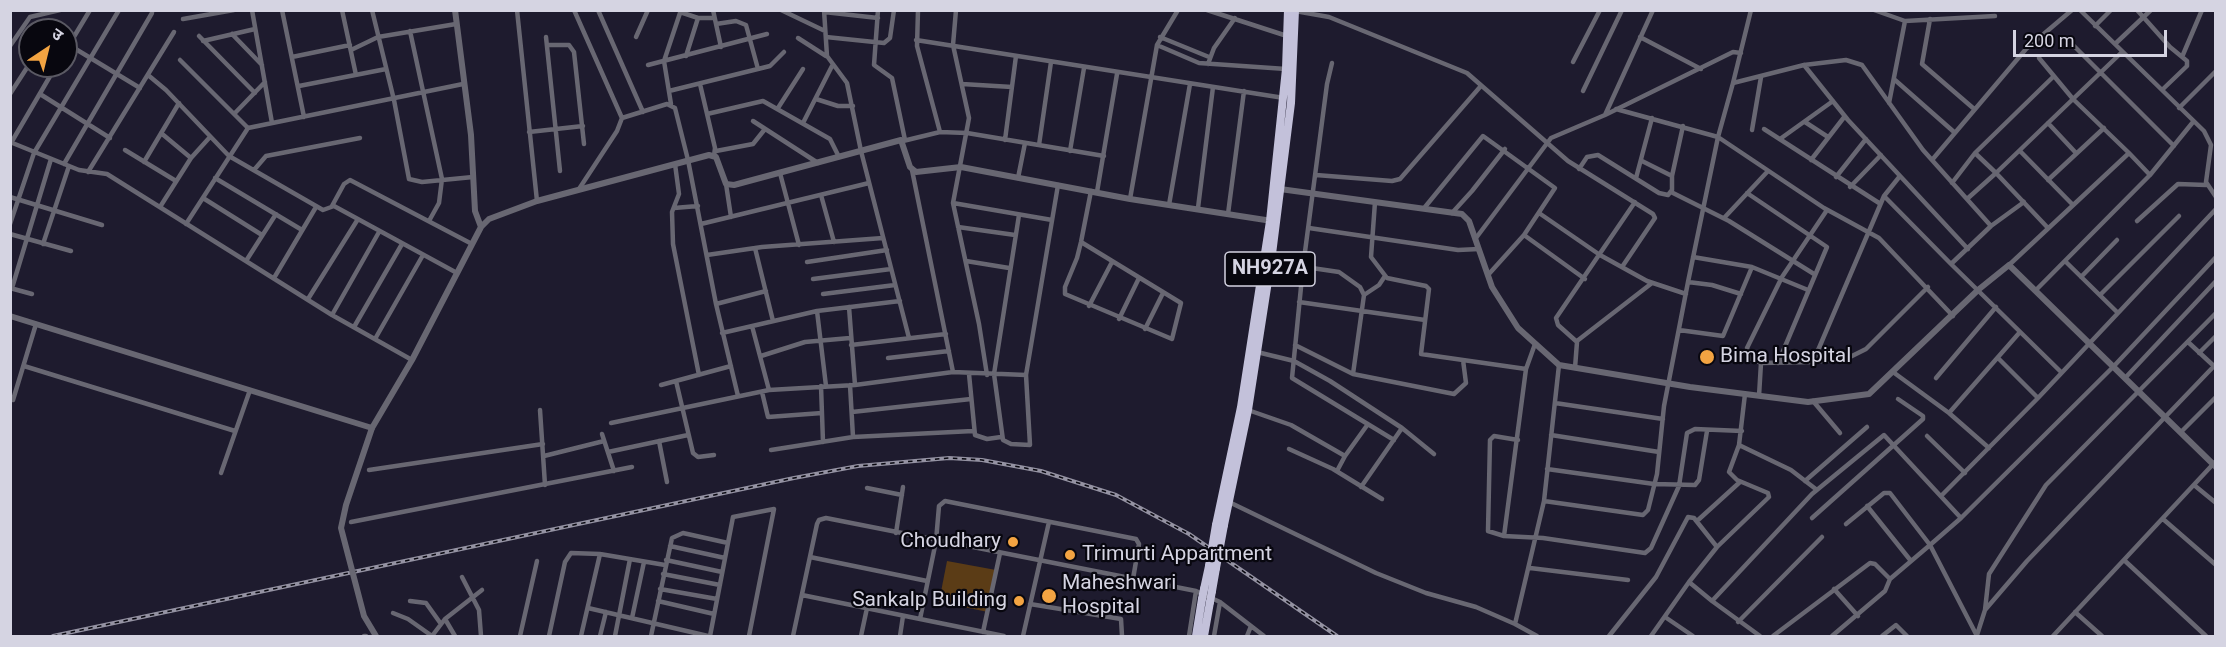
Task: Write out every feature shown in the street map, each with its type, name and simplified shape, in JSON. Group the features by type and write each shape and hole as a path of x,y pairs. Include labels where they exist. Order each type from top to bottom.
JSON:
{"highway":[{"name":"NH927A","path":"1288,10 1291,28"},
{"name":"NH927A","path":"1220,525 1229,502 1248,410 1271,262 1286,69 1295,11"},
{"name":"NH927A","path":"1204,636 1206,600 1204,590 1212,567 1220,525 1280,189 1291,103 1290,42"},
{"name":"NH927A","path":"1196,636 1206,600"}],"street":[{"path":"78,31 90,10"},
{"path":"10,224 34,153 119,10"},
{"path":"183,19 234,10"},
{"path":"252,10 272,123"},
{"path":"282,10 304,117"},
{"path":"342,10 356,75"},
{"path":"372,10 394,100 409,179 415,182 473,177"},
{"path":"455,10 475,211 481,227"},
{"path":"517,10 537,201"},
{"path":"574,10 622,118 617,131 578,190"},
{"path":"598,10 643,112"},
{"path":"636,37 648,10"},
{"path":"713,10 721,47"},
{"path":"781,10 825,34 876,44 884,43 890,38 894,10"},
{"path":"879,10 874,65 892,78 954,372"},
{"path":"918,10 916,40 940,132"},
{"path":"956,10 953,45 968,108 968,133 953,203 987,375"},
{"path":"1130,199 1149,79 1157,45 1178,10"},
{"path":"1207,10 1234,18 1290,42"},
{"path":"1574,62 1600,10"},
{"path":"1583,91 1622,10"},
{"path":"1605,115 1653,10"},
{"path":"1544,501 1643,515 1648,510 1693,257 1718,137 1751,10"},
{"path":"1874,10 1905,21 1995,16"},
{"path":"1932,160 1973,108 2026,49 2072,10"},
{"path":"2080,10 2204,131 2211,145 2205,175 2206,185 2216,197"},
{"path":"2095,26 2111,10"},
{"path":"2137,10 2187,61 2187,66 2162,90"},
{"path":"2115,44 2151,10"},
{"path":"10,46 30,17 57,11"},
{"path":"738,396 722,333 688,160 675,108 671,104 664,61 680,11 698,18 746,24 758,69"},
{"path":"878,18 824,11 827,56 832,66 844,77 853,106 861,151 909,338"},
{"path":"1295,11 1329,17 1467,73 1480,87 1579,169 1635,202 1655,218 1622,267"},
{"path":"2182,57 2200,11"},
{"path":"44,243 66,165 87,123 152,13"},
{"path":"686,56 698,18"},
{"path":"1208,64 1209,57 1234,18"},
{"path":"1930,19 1922,64 1973,108"},
{"path":"1889,103 1905,21"},
{"path":"292,57 351,48 378,37 456,24"},
{"path":"203,41 255,29"},
{"path":"88,172 174,32"},
{"path":"410,32 441,179 439,203 429,221"},
{"path":"232,34 262,65"},
{"path":"648,65 767,34"},
{"path":"199,36 255,93"},
{"path":"546,37 560,171"},
{"path":"1160,37 1209,57"},
{"path":"1640,37 1701,69"},
{"path":"798,38 827,56"},
{"path":"916,40 1117,74 1284,98"},
{"path":"547,45 567,44 572,47 584,144"},
{"path":"2072,44 2174,146"},
{"path":"1157,45 1186,59 1208,64 1286,69"},
{"path":"669,91 774,64 784,52"},
{"path":"1476,238 1548,142 1733,52 1741,53"},
{"path":"1967,199 2122,52"},
{"path":"78,53 140,88"},
{"path":"1005,140 1016,56"},
{"path":"2039,58 2073,99 2150,176"},
{"path":"180,60 248,128"},
{"path":"1733,83 1804,65 1854,60 1862,65 1932,160 1991,226"},
{"path":"1039,145 1051,62"},
{"path":"1332,63 1327,84 1303,267 1292,378 1394,440"},
{"path":"1804,65 1845,116 1968,249"},
{"path":"803,123 832,66"},
{"path":"1070,151 1084,68"},
{"path":"299,86 386,69"},
{"path":"778,108 803,69"},
{"path":"2179,108 2216,71"},
{"path":"1081,242 1181,304 1172,338 1168,339 1089,306 1069,297 1064,291 1074,269 1081,242 1094,192 1104,156 1117,74"},
{"path":"148,75 179,103 229,156 316,207 326,211 332,206 344,184 350,180 472,244"},
{"path":"1752,130 1761,76"},
{"path":"1952,183 1975,153 2054,76"},
{"path":"10,94 20,78"},
{"path":"49,78 11,142 66,165 88,172 107,174 332,315 412,360"},
{"path":"1895,80 1954,132"},
{"path":"234,114 265,82"},
{"path":"186,224 248,128 394,100 463,84"},
{"path":"699,84 715,154 726,184 731,217"},
{"path":"962,84 1012,87"},
{"path":"1170,205 1190,84"},
{"path":"1198,208 1213,87"},
{"path":"1317,174 1392,181 1401,179 1480,87"},
{"path":"1228,214 1244,91"},
{"path":"40,94 110,138"},
{"path":"816,99 838,106 853,106"},
{"path":"707,114 759,101 778,108 830,139 839,157"},
{"path":"1780,139 1833,101"},
{"path":"144,162 179,103"},
{"path":"622,118 671,104"},
{"path":"1616,109 1718,137 1827,210 1879,238 1953,316"},
{"path":"1811,160 1845,116"},
{"path":"1636,178 1652,118"},
{"path":"753,121 818,163"},
{"path":"1805,122 1828,136"},
{"path":"2036,290 2066,262 2090,233 2150,176 2193,122"},
{"path":"2048,123 2076,153"},
{"path":"529,132 583,126"},
{"path":"1671,192 1672,176 1683,126"},
{"path":"2048,180 2104,128"},
{"path":"376,636 364,616 341,528 346,505 372,428 412,360 481,227 497,214 537,201 753,144 765,129"},
{"path":"1764,129 1850,187 1879,203"},
{"path":"726,184 734,185 940,132 968,133 1104,156"},
{"path":"161,133 191,158"},
{"path":"1425,207 1482,136 1505,149 1556,189 1524,235 1488,275"},
{"path":"160,207 191,158 210,137"},
{"path":"254,170 266,156 360,138"},
{"path":"1836,177 1866,139"},
{"path":"1018,178 1024,143"},
{"path":"1452,213 1505,149"},
{"path":"125,150 176,181"},
{"path":"2020,151 2073,205"},
{"path":"1975,153 2048,228"},
{"path":"1280,189 1425,207 1466,217 1476,238 1492,287 1518,328 1559,365 1759,396 1813,401 1869,394 1978,290 2010,265 2129,153"},
{"path":"1579,169 1587,157 1596,154 1659,193 1668,195 1671,192"},
{"path":"1850,187 1881,155"},
{"path":"33,294 11,288 51,159"},
{"path":"1642,161 1672,176"},
{"path":"675,164 679,194 671,219 699,375"},
{"path":"912,170 920,172 961,167 1130,199 1273,221"},
{"path":"1724,218 1768,171"},
{"path":"780,173 799,245"},
{"path":"1814,362 1879,203 1900,176"},
{"path":"215,178 302,230"},
{"path":"701,224 869,183"},
{"path":"2137,221 2178,184 2206,185"},
{"path":"1018,215 993,374 1001,437 1006,442 1030,445 1026,375 1058,185"},
{"path":"1671,192 1724,218 1814,274"},
{"path":"1747,193 1827,247 1778,363"},
{"path":"822,195 834,242"},
{"path":"1884,196 2061,372"},
{"path":"10,197 102,225"},
{"path":"202,198 262,235"},
{"path":"1375,202 1370,254 1385,276 1429,287 1421,354 1526,369"},
{"path":"1576,341 1558,326 1556,320 1635,202"},
{"path":"1951,264 1991,226 2024,202"},
{"path":"953,203 1052,220"},
{"path":"332,206 457,273"},
{"path":"674,208 698,206"},
{"path":"274,278 316,207"},
{"path":"1942,495 2038,398 2216,209"},
{"path":"1827,210 1782,277 1747,348 1748,357 1761,363 1840,360 1866,349 1928,288"},
{"path":"1539,213 1600,255 1652,283 1686,294"},
{"path":"246,261 276,214"},
{"path":"2100,295 2179,216"},
{"path":"308,299 357,219"},
{"path":"958,227 1014,235"},
{"path":"1309,228 1458,250 1479,249"},
{"path":"332,315 380,232"},
{"path":"10,234 71,251"},
{"path":"1524,235 1585,279"},
{"path":"707,255 756,248 884,238"},
{"path":"2081,277 2117,240"},
{"path":"354,327 402,244"},
{"path":"756,248 773,321"},
{"path":"807,262 887,250"},
{"path":"375,339 423,255"},
{"path":"1693,257 1752,267 1782,277 1808,290"},
{"path":"1832,636 1882,596 1890,579 1961,518 2114,366 2216,257"},
{"path":"966,261 1009,267"},
{"path":"1089,306 1112,262"},
{"path":"1271,262 1345,275 1360,286 1364,295 1353,374"},
{"path":"2066,262 2118,313"},
{"path":"2010,265 2214,464 2053,636"},
{"path":"1679,330 1723,336 1752,267"},
{"path":"813,279 891,269"},
{"path":"1364,295 1379,285 1385,276"},
{"path":"1119,319 1139,278"},
{"path":"2126,377 2216,281"},
{"path":"1688,282 1712,285 1741,294"},
{"path":"1576,341 1652,283"},
{"path":"823,294 895,285"},
{"path":"716,304 766,291"},
{"path":"1145,329 1163,293"},
{"path":"722,333 817,311 900,301"},
{"path":"1299,302 1425,320"},
{"path":"849,307 853,437"},
{"path":"1936,378 1996,307"},
{"path":"817,311 823,386 823,442"},
{"path":"1977,636 1985,610 1989,574 2046,485 2216,313"},
{"path":"10,316 372,428"},
{"path":"13,400 36,324"},
{"path":"752,326 769,390"},
{"path":"1949,413 2020,332"},
{"path":"851,345 946,334"},
{"path":"2199,353 2216,336"},
{"path":"761,356 794,345 850,338"},
{"path":"1575,368 1576,341"},
{"path":"1985,610 2027,561 2215,366 2188,342"},
{"path":"1504,536 1526,369 1535,344"},
{"path":"1296,345 1353,374 1372,380 1454,394 1466,382 1463,360"},
{"path":"888,358 949,351"},
{"path":"1256,352 1294,361 1402,428 1434,454"},
{"path":"1998,358 2038,398"},
{"path":"1759,396 1761,363"},
{"path":"1515,624 1544,501 1559,365"},
{"path":"24,366 236,431"},
{"path":"661,385 731,366"},
{"path":"611,423 769,390 852,385 954,372 1026,375"},
{"path":"1893,372 1949,413 1989,448"},
{"path":"969,374 973,430 979,437 1001,437"},
{"path":"676,381 695,456 714,455"},
{"path":"221,473 250,390"},
{"path":"762,392 768,417 822,413"},
{"path":"1651,636 1717,547 1769,497 1768,493 1740,482 1729,472 1742,431 1745,394"},
{"path":"2181,432 2216,397"},
{"path":"852,412 971,399"},
{"path":"1812,518 1924,417 1898,399"},
{"path":"1813,401 1840,433"},
{"path":"1555,403 1663,419"},
{"path":"540,410 545,485"},
{"path":"1248,410 1291,425 1345,456"},
{"path":"1337,471 1368,424"},
{"path":"1805,481 1867,427"},
{"path":"1361,487 1402,428"},
{"path":"1518,440 1494,436 1490,440 1486,528 1491,533 1645,554 1651,548 1679,486 1687,433 1695,429 1742,431"},
{"path":"771,450 853,437 973,430"},
{"path":"1547,469 1654,484 1679,486 1698,483 1707,431"},
{"path":"602,434 614,471"},
{"path":"608,452 688,435"},
{"path":"1551,435 1659,452"},
{"path":"1712,602 1817,490 1882,435 1894,444 1961,518"},
{"path":"1927,436 1965,473"},
{"path":"544,456 604,441"},
{"path":"659,441 667,482"},
{"path":"369,470 543,444"},
{"path":"1739,445 1776,462 1817,490"},
{"path":"1289,449 1337,471 1382,499"},
{"path":"351,522 632,467"},
{"path":"1696,521 1740,482"},
{"path":"2194,485 2216,503"},
{"path":"896,533 903,487"},
{"path":"867,488 903,495"},
{"path":"1846,524 1884,493 1890,494 1930,545 1977,636"},
{"path":"920,619 936,541 939,506 945,501 1136,539 1139,544 1133,579"},
{"path":"1229,502 1376,573 1426,593 1476,608 1537,636"},
{"path":"1867,506 1911,561"},
{"path":"588,608 709,636 733,517 739,513 774,508 749,636"},
{"path":"1609,636 1656,577 1685,519 1691,516 1717,547"},
{"path":"793,636 817,524 821,518 1133,579 1204,590 1264,636"},
{"path":"2163,519 2216,566"},
{"path":"1023,636 1042,561 1049,522"},
{"path":"651,636 669,546 679,533 728,543"},
{"path":"1738,622 1822,537"},
{"path":"669,546 725,558"},
{"path":"549,636 567,557 576,552 722,572"},
{"path":"983,632 1000,553"},
{"path":"581,636 600,554"},
{"path":"810,557 927,581"},
{"path":"615,636 630,560"},
{"path":"2124,560 2206,636"},
{"path":"520,636 537,561"},
{"path":"632,618 644,562"},
{"path":"1773,636 1872,562 1890,579"},
{"path":"1530,568 1628,580"},
{"path":"663,574 720,585"},
{"path":"462,577 473,597 480,617 481,636"},
{"path":"1689,582 1738,622 1760,636"},
{"path":"660,589 717,599"},
{"path":"1834,589 1858,616"},
{"path":"393,613 408,619 432,636 446,619 482,590"},
{"path":"1189,636 1204,590"},
{"path":"802,595 1004,636"},
{"path":"410,601 426,603 441,624"},
{"path":"658,601 714,614"},
{"path":"1214,636 1220,602"},
{"path":"1030,604 1122,619 1122,636"},
{"path":"861,636 867,608"},
{"path":"600,636 606,612"},
{"path":"2075,612 2102,636"},
{"path":"900,636 903,616"},
{"path":"1665,617 1693,636"},
{"path":"446,619 454,636"},
{"path":"1882,636 1896,626 1907,636"},
{"path":"1246,636 1251,627"}],"shaded area":[{"path":"947,561 996,570 988,612 939,602"}],"railway":[{"path":"53,636 794,478 858,466 949,458 982,460 1041,471 1116,495 1189,534 1337,636"}],"place":[{"name":"Bima Hospital","path":"1707,357"},
{"name":"Choudhary","path":"1013,542"},
{"name":"Trimurti Appartment","path":"1070,555"},
{"name":"Maheshwari Hospital","path":"1049,596"},
{"name":"Sankalp Building","path":"1019,601"}]}
